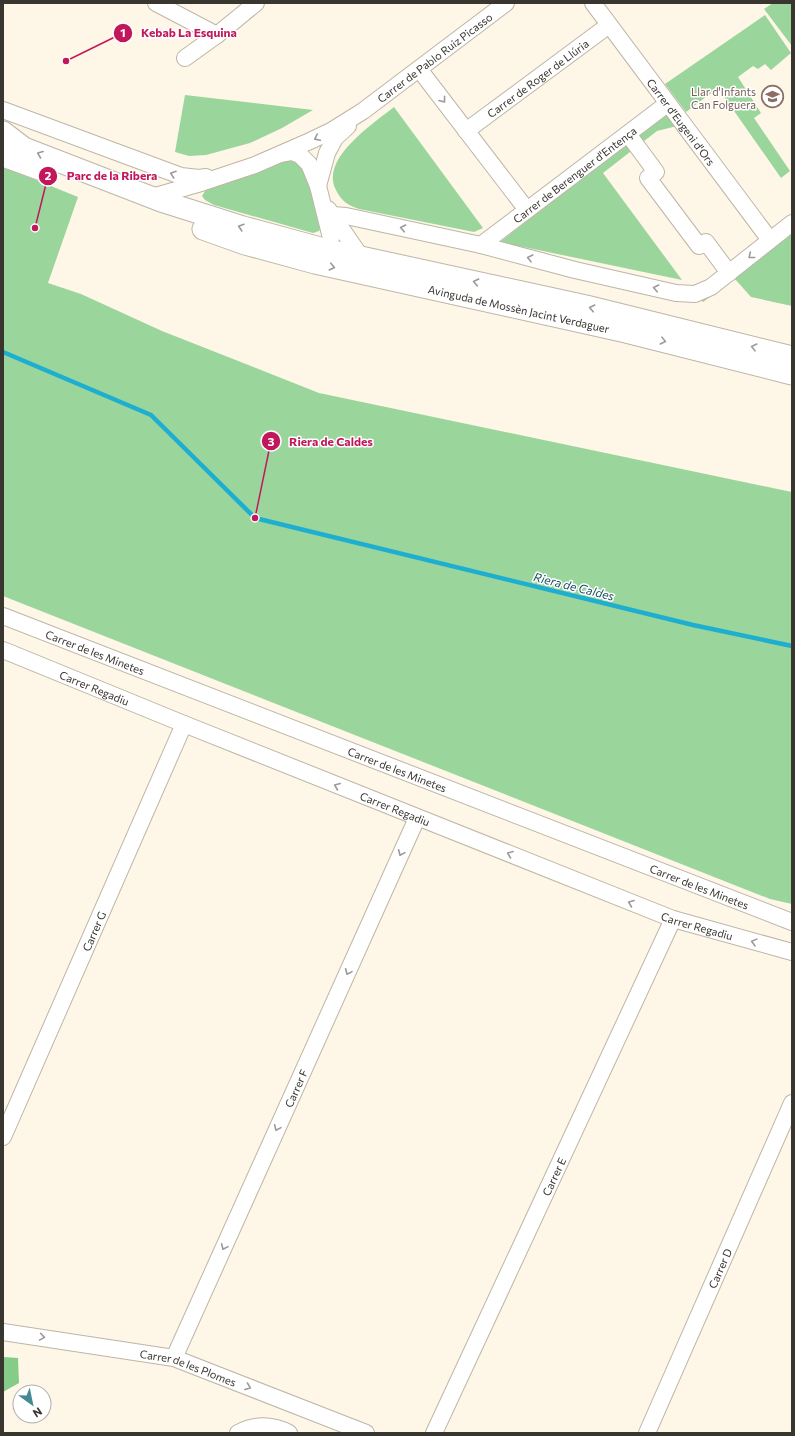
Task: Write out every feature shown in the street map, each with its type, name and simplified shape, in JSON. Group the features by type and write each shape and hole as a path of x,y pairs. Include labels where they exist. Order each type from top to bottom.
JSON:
{"main road":[{"name":"Avinguda de Mossèn Jacint Verdaguer","path":"3,132 24,148 155,198 243,227 361,257 593,308 792,357"},
{"name":"Avinguda de Mossèn Jacint Verdaguer","path":"3,156 245,244 323,265 626,332 792,374"}],"street":[{"path":"156,3 217,35"},
{"path":"185,58 217,35 256,3"},
{"name":"Carrer de Pablo Ruiz Picasso","path":"155,198 159,195 202,183 256,165 331,131 363,111 506,3"},
{"name":"Carrer d'Eugeni d'Ors","path":"593,3 770,240"},
{"name":"Carrer de Roger de Llúria","path":"466,131 609,25"},
{"path":"419,69 527,210"},
{"name":"Carrer de Berenguer d'Entença","path":"481,245 667,104"},
{"path":"3,110 180,176 199,178 226,174"},
{"name":"Carrer de Pablo Ruiz Picasso","path":"319,190 327,153 335,138 363,111"},
{"path":"628,134 656,172 648,178 699,246 706,242 729,273"},
{"name":"Carrer de Pablo Ruiz Picasso","path":"281,154 292,152 305,159 312,170 319,190 331,238 327,248"},
{"path":"319,190 332,215 361,257"},
{"name":"Avinguda de Mossèn Jacint Verdaguer","path":"155,198 176,213 201,222 209,232"},
{"path":"332,215 346,216 481,245 575,270 676,293 694,294 711,287 792,223"},
{"name":"Avinguda de Mossèn Jacint Verdaguer","path":"245,244 264,242 303,252 316,253 327,248"},
{"name":"Carrer de les Minetes","path":"3,616 792,922"},
{"name":"Carrer Regadiu","path":"3,650 673,920 792,952"},
{"name":"Carrer G","path":"3,1137 184,724"},
{"name":"Carrer F","path":"174,1358 417,818"},
{"name":"Carrer E","path":"434,1433 673,920"},
{"name":"Carrer D","path":"647,1433 792,1103"},
{"name":"Carrer de les Plomes","path":"3,1332 174,1358 366,1433"},
{"path":"238,1433 248,1427 262,1426 273,1427 289,1433"}],"green space":[{"path":"773,3 792,3 792,46 764,9"},
{"path":"765,15 791,53 771,70 765,64 758,69 753,66 738,77 761,113 754,118 790,171 781,178 718,88 686,112 665,84"},
{"path":"185,95 313,110 282,128 250,143 206,155 189,156 175,152"},
{"path":"394,107 483,228 474,232 359,209 348,204 340,197 336,190 333,178 335,166 342,154 362,132"},
{"path":"665,113 677,126 657,131 603,173 682,280 500,242"},
{"path":"291,157 302,165 311,187 321,227 319,231 313,233 214,205 205,200 202,196 205,191 213,186"},
{"path":"3,168 9,169 78,197 48,283 81,294 162,331 319,393 792,492 792,904 770,899 3,596"},
{"path":"792,229 792,306 751,297 735,279 703,302 700,299"},
{"path":"3,1357 18,1358 19,1383 12,1384 12,1387 3,1392"}],"waterway":[{"name":"Riera de Caldes","path":"3,352 151,415 255,518 693,625 792,646"}],"place":[{"name":"Kebab La Esquina","path":"66,61"},
{"name":"Llar d'Infants Can Folguera","path":"772,97"},
{"name":"Parc de la Ribera","path":"35,228"},
{"name":"Riera de Caldes","path":"255,518"}]}
